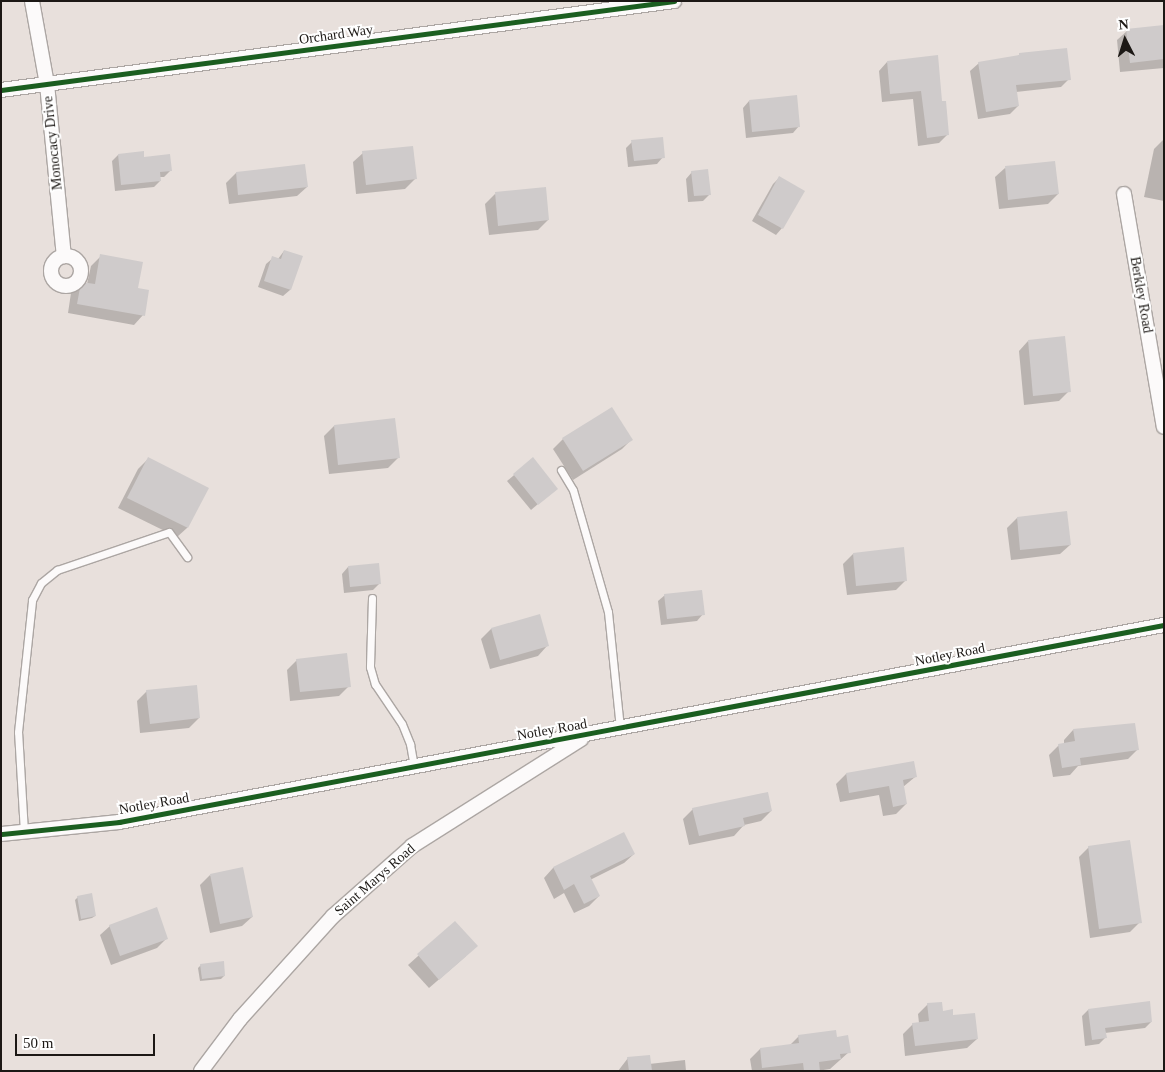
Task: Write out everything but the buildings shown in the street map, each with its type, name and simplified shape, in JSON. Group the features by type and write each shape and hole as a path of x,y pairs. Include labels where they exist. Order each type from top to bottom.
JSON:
{"street":[{"name":"Monocacy Drive","path":"32,1 47,84 64,256"},
{"name":"Orchard Way","path":"1,90 674,1"},
{"name":"Berkley Road","path":"1124,194 1164,426"},
{"name":"Notley Road","path":"1,834 119,822 1164,626"},
{"name":"Saint Marys Road","path":"201,1071 240,1020 333,916 412,846 588,734"}],"lane":[{"path":"561,470 573,490 608,612 620,729"},
{"path":"24,832 18,732 32,600 41,583 57,570 169,532 187,558"},
{"path":"372,598 370,667 375,684 402,724 410,744 414,767"}],"cycle path":[{"path":"1,90 674,1"},
{"path":"1,834 119,822 1164,625"}]}
